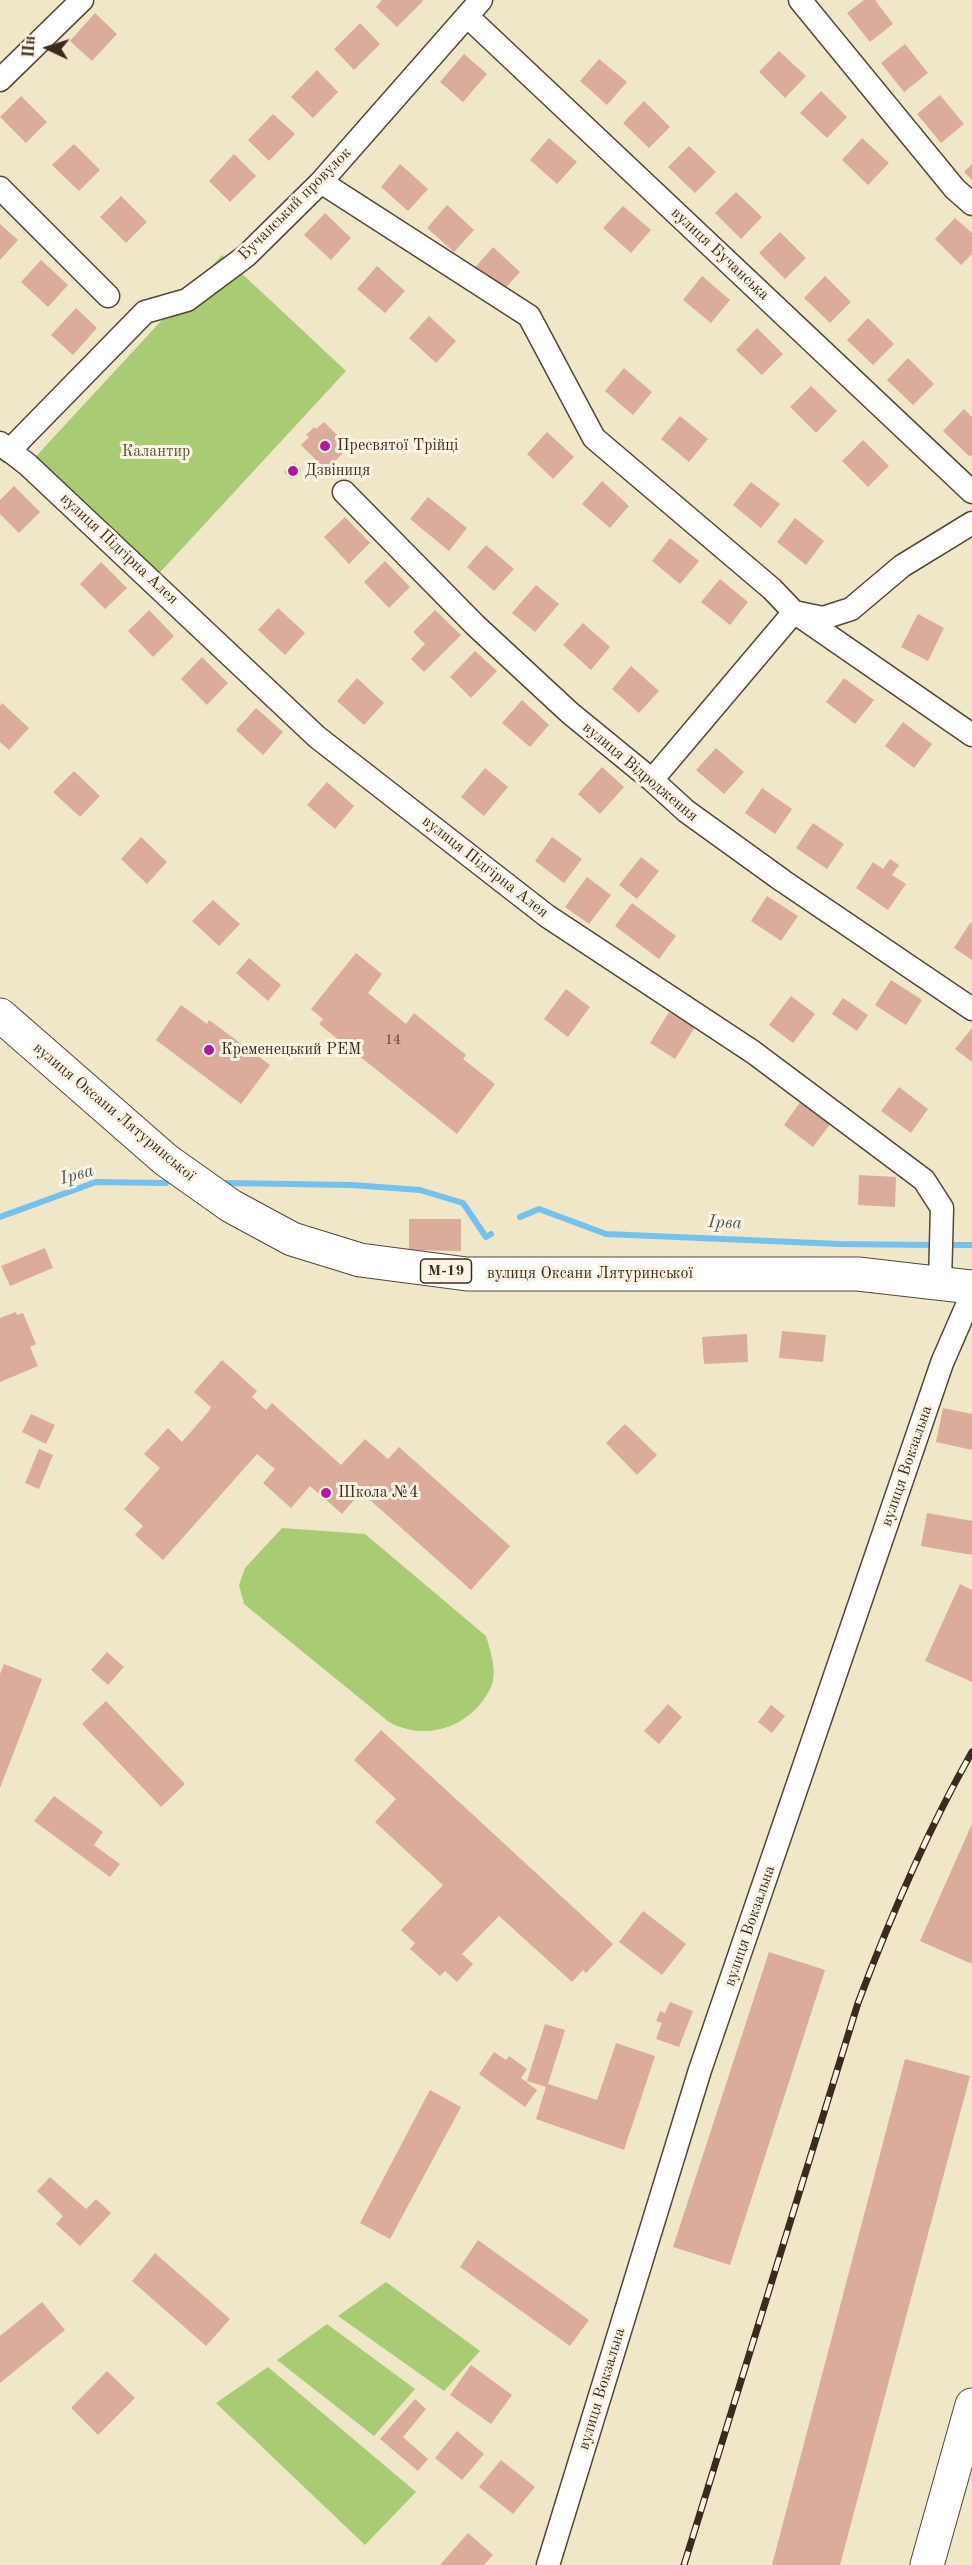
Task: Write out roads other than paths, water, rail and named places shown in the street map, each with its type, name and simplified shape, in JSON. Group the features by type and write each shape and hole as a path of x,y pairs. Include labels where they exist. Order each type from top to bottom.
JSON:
{"highway":[{"name":"вулиця Оксани Лятуринської","path":"0,1016 166,1160 231,1206 292,1239 360,1260 467,1274 858,1274 972,1287"},
{"path":"927,2565 972,2405"}],"street":[{"path":"0,80 14,69 82,0"},
{"path":"800,0 955,189 972,204"},
{"name":"Бучанський провулок","path":"4,447 145,312 187,300 237,263 321,182 474,8"},
{"name":"вулиця Бучанська","path":"474,8 972,492"},
{"path":"321,182 529,316 594,438 772,588 795,612 972,735"},
{"path":"0,188 108,296"},
{"name":"вулиця Підгірна Алея","path":"4,447 28,465 317,737 547,916 753,1052 924,1180 942,1208 940,1282"},
{"name":"вулиця Відродження","path":"344,492 476,625 570,713 686,811 783,881 972,1009"},
{"path":"795,612 823,618 851,609 902,566 972,523"},
{"path":"652,780 795,612"},
{"name":"вулиця Вокзальна","path":"548,2565 700,2070 942,1363 972,1294"}],"waterway":[{"name":"Ірва","path":"0,1217 96,1182 166,1183"},
{"name":"Ірва","path":"226,1183 352,1185 420,1190 463,1203 486,1237 491,1234"},
{"name":"Ірва","path":"520,1217 539,1209 606,1234 839,1244 934,1245"},
{"name":"Ірва","path":"948,1245 972,1245"}],"railway":[{"path":"684,2565 858,2003 910,1875 972,1752"}],"place":[{"name":"Пресвятої Трійці","path":"325,446"},
{"name":"Дзвіниця","path":"293,471"},
{"name":"Кременецький РЕМ","path":"209,1050"},
{"name":"Школа №4","path":"326,1493"}],"park label":[{"name":"Калантир","path":"156,452"}]}
